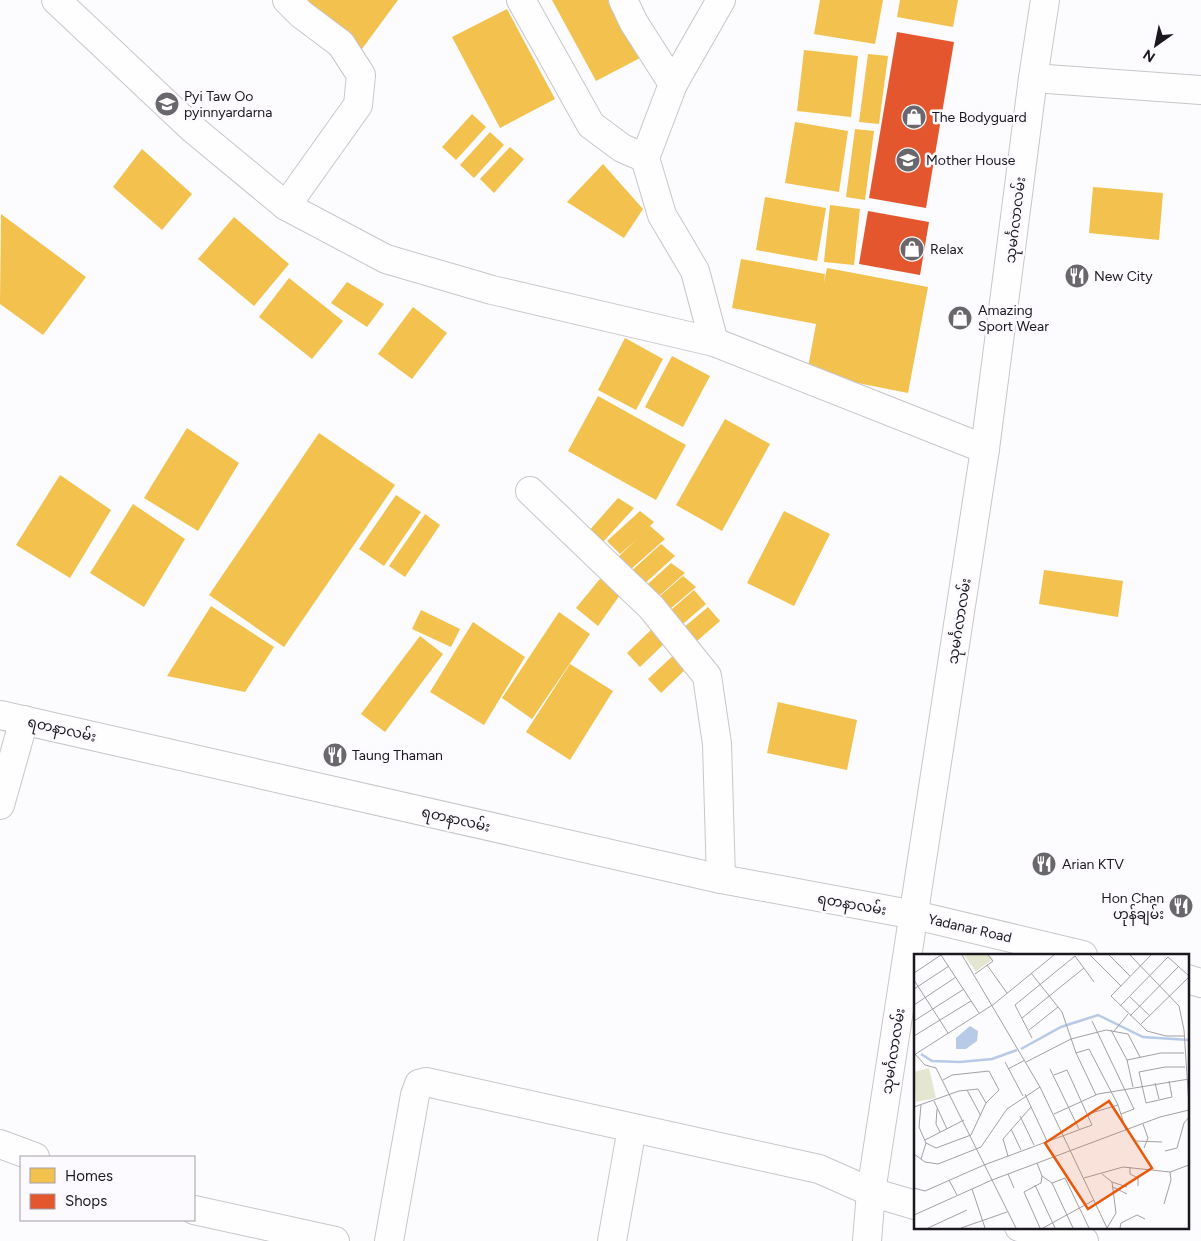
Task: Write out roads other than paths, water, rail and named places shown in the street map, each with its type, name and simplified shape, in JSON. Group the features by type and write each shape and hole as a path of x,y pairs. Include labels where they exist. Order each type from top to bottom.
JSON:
{"street":[{"path":"56,0 193,129 286,206 386,260 492,290 714,342 985,449"},
{"path":"286,206 358,105 361,75 341,44 287,0"},
{"path":"521,0 591,125 622,148 645,158"},
{"path":"623,0 634,23 673,84"},
{"path":"714,342 695,271 662,216 645,158 673,84 721,0"},
{"name":"သုမင်္ဂလာလမ်း","path":"867,1241 871,1192 985,449 1033,78 1045,0"},
{"path":"1033,78 1201,90"},
{"path":"530,491 651,607 707,676 717,744 721,879"},
{"path":"0,805 12,717"},
{"name":"ရတနာလမ်း","path":"12,717 721,879 915,915"},
{"name":"Yadanar Road","path":"915,915 1079,954"},
{"path":"1188,979 1201,983"},
{"path":"390,1241 415,1095 419,1084 426,1082 819,1169 871,1192 914,1205"},
{"path":"612,1241 632,1128"},
{"path":"0,1144 32,1156"},
{"path":"195,1210 335,1241"},
{"path":"1024,1228 1084,1241"}],"place":[{"name":"Pyi Taw Oo pyinnyardarna","path":"167,104"},
{"name":"The Bodyguard","path":"914,117"},
{"name":"Mother House","path":"908,160"},
{"name":"Relax","path":"912,249"},
{"name":"New City","path":"1077,276"},
{"name":"Amazing Sport Wear","path":"960,318"},
{"name":"Taung Thaman","path":"335,755"},
{"name":"Arian KTV","path":"1044,864"},
{"name":"Hon Chan ဟုန်ချမ်း","path":"1181,906"}]}
